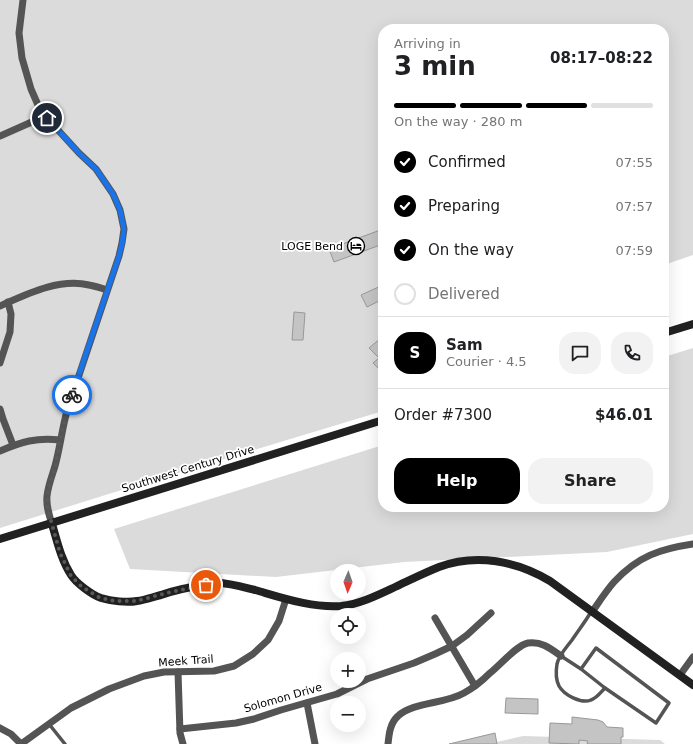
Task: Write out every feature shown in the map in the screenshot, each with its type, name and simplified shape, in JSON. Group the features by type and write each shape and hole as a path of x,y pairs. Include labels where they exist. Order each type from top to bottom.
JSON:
{"street":[{"path":"23,0 20,33 22,58 30,89 47,118 96,169 113,194 120,210 124,229 122,244 67,411 47,498 48,510 60,553 71,576 82,587 100,598 115,601 136,601 195,586 217,583 240,586 303,603 321,606 342,606 360,602 440,567 471,560 500,562 514,565 538,574 550,581 693,685"},
{"path":"0,136 34,120 47,118"},
{"path":"0,306 41,289 68,283 89,284 107,290"},
{"path":"0,363 10,332 11,314 8,302"},
{"path":"669,331 693,324"},
{"path":"0,409 13,445"},
{"name":"Southwest Century Drive","path":"0,539 378,422"},
{"path":"0,451 29,440 60,440"},
{"path":"592,612 613,583 634,564 662,550 693,544"},
{"name":"Meek Trail","path":"21,744 70,708 109,689 144,676 164,672 214,671 234,666 253,654 268,640 279,621 286,599"},
{"name":"Solomon Drive","path":"180,729 236,723 254,719 337,694 367,679 414,663 452,646 467,635 491,613"},
{"path":"435,618 475,686"},
{"path":"388,744 391,726 397,717 405,711 462,694 475,686 520,646 526,643 536,642 547,646 560,656"},
{"path":"680,675 693,657"},
{"path":"178,672 180,729 183,744"},
{"path":"307,703 315,744"},
{"path":"0,728 11,734 21,744"}],"lane":[{"path":"592,612 560,656 557,665 558,682 560,688 568,694 575,699 584,701 592,700 597,697 605,688"},
{"path":"560,656 581,669 656,724 670,703 596,648 581,669"},
{"path":"49,724 65,744"}],"shaded area":[{"path":"0,0 693,0 693,255 669,263 669,24 378,24 378,413 0,528"},
{"path":"693,348 693,534 607,552 404,562 366,566 366,564 330,564 330,571 276,577 130,569 114,529 378,447 378,512 669,512 669,355"},
{"path":"523,736 660,740 665,744 488,744"}],"building":[{"name":"LOGE Bend","path":"378,231 378,246 334,262 329,249"},
{"path":"378,287 378,302 367,307 361,295"},
{"path":"294,312 305,313 303,340 292,340"},
{"path":"378,340 378,357 369,348"},
{"path":"378,359 378,368 373,363"},
{"path":"506,698 538,699 538,714 505,713"},
{"path":"572,717 598,720 603,722 607,727 623,728 621,744 587,744 588,741 579,740 579,744 549,743 550,723 572,724"},
{"path":"495,733 497,744 449,744"}],"way so far":[{"path":"72,395 47,498 48,510 60,553 71,576 82,587 100,598 115,601 136,601 195,586 206,585"}],"place":[{"name":"LOGE Bend","path":"356,246"}],"route":[{"path":"47,118 96,169 113,194 120,210 124,229 119,256 72,395"}]}
